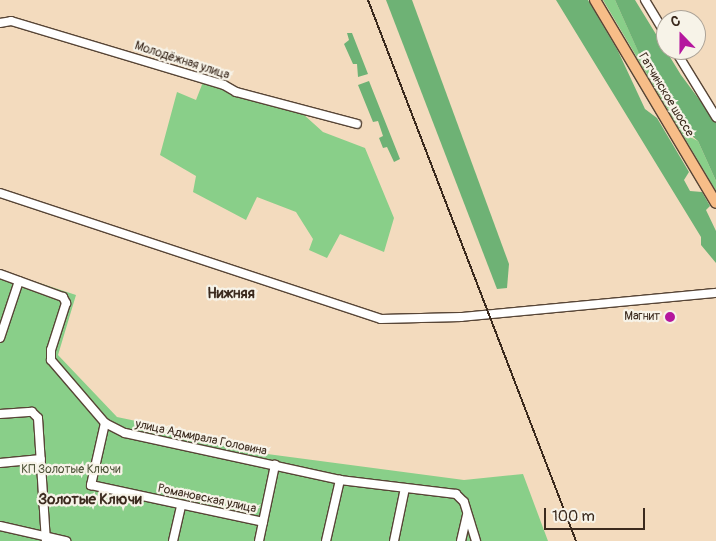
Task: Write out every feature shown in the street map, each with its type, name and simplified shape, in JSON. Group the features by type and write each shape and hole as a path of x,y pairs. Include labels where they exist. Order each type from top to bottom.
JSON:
{"main road":[{"name":"Гатчинское шоссе","path":"595,0 716,203"}],"street":[{"path":"645,0 656,18"},
{"name":"Молодёжная улица","path":"0,23 11,20 224,85 236,92 357,124"},
{"path":"681,60 716,117"},
{"path":"0,193 381,319 461,317 716,293"},
{"name":"улица Адмирала Головина","path":"0,274 63,297 66,303 51,350 51,360 105,423 125,433 340,480 456,494 464,502 466,516 476,541"},
{"path":"0,338 19,281"},
{"path":"0,414 36,414 46,539"},
{"name":"Романовская улица","path":"105,423 91,485 263,522"},
{"path":"0,463 41,459"},
{"path":"259,541 275,465"},
{"path":"326,541 340,480"},
{"path":"394,541 405,488"},
{"path":"173,541 181,504"},
{"path":"461,541 466,516"},
{"path":"0,526 46,539 66,541"}],"green space":[{"path":"386,0 412,0 509,264 507,288 497,289"},
{"path":"556,0 588,0 618,51 645,109 657,118 689,172 684,180 690,191 702,192 710,206 706,210 716,231 716,263 701,245 701,237"},
{"path":"603,0 615,0 638,51 673,101 671,108 685,117 690,137 698,141 716,181 716,191"},
{"path":"615,0 635,0 656,34 656,60 672,60 716,122 716,181 698,141 686,131 685,117 671,108 673,101 641,58"},
{"path":"347,33 352,33 368,74 358,77 357,64 353,64 344,44 349,40"},
{"path":"369,81 400,159 394,162 387,147 383,148 379,138 383,136 378,121 373,122 358,85"},
{"path":"203,82 303,114 323,132 365,148 394,218 384,252 340,234 327,258 309,250 313,239 296,212 257,197 246,220 193,192 196,176 160,155 177,92 196,100"},
{"name":"КП Золотые Ключи","path":"0,270 76,295 58,355 117,417 198,434 253,452 464,480 523,474 548,541 0,541"}],"railway":[{"path":"368,0 576,541"}],"place":[{"name":"Магнит","path":"670,317"}],"district":[{"name":"Нижняя","path":"231,294"},
{"name":"Золотые Ключи","path":"90,500"}]}
